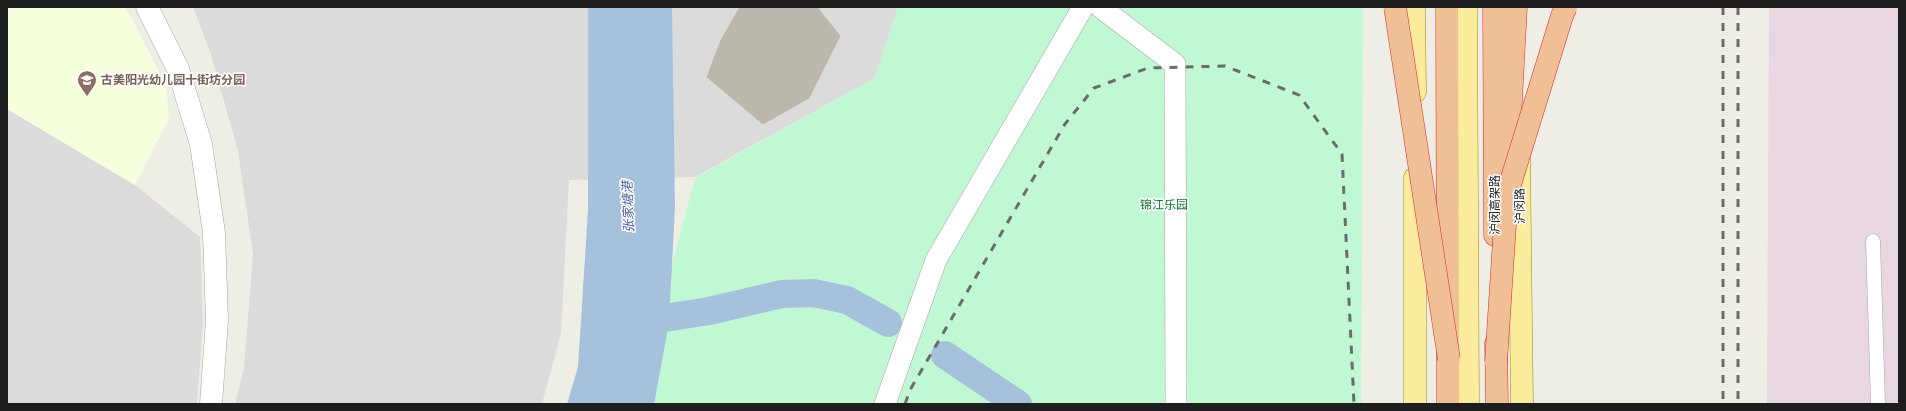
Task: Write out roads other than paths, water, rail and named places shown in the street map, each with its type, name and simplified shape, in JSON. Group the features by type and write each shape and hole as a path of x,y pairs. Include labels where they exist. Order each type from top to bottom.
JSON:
{"highway":[{"path":"1395,7 1458,363"},
{"path":"1447,7 1458,363 1448,404"},
{"name":"沪闵高架路","path":"1494,7 1496,404"},
{"path":"1496,362 1517,7"},
{"path":"1507,194 1566,7"}],"main road":[{"path":"1414,7 1415,404"},
{"path":"1466,7 1458,363 1468,404"},
{"name":"沪闵路","path":"1517,7 1522,404"}],"street":[{"path":"147,7 178,69 200,144 214,233 218,320 211,404"},
{"path":"885,404 936,260 1083,7"},
{"path":"1100,7 1175,64 1176,404"}],"lane":[{"path":"1873,241 1878,404"}],"water":[{"name":"张家塘港","path":"588,7 672,7 675,207 669,323 654,404 567,404 578,367 588,210"}],"waterway":[{"path":"633,323 709,311 782,294 813,293 847,300 888,323"},
{"path":"945,355 1018,404"}],"railway":[{"path":"1723,7 1723,404"},
{"path":"1738,7 1738,404"},
{"path":"905,404 910,390 1065,124 1094,88 1148,68 1225,66 1299,95 1342,154 1354,404"}],"place":[{"name":"古美阳光幼儿园十街坊分园","path":"87,97"}],"park label":[{"name":"锦江乐园","path":"1164,205"}]}
